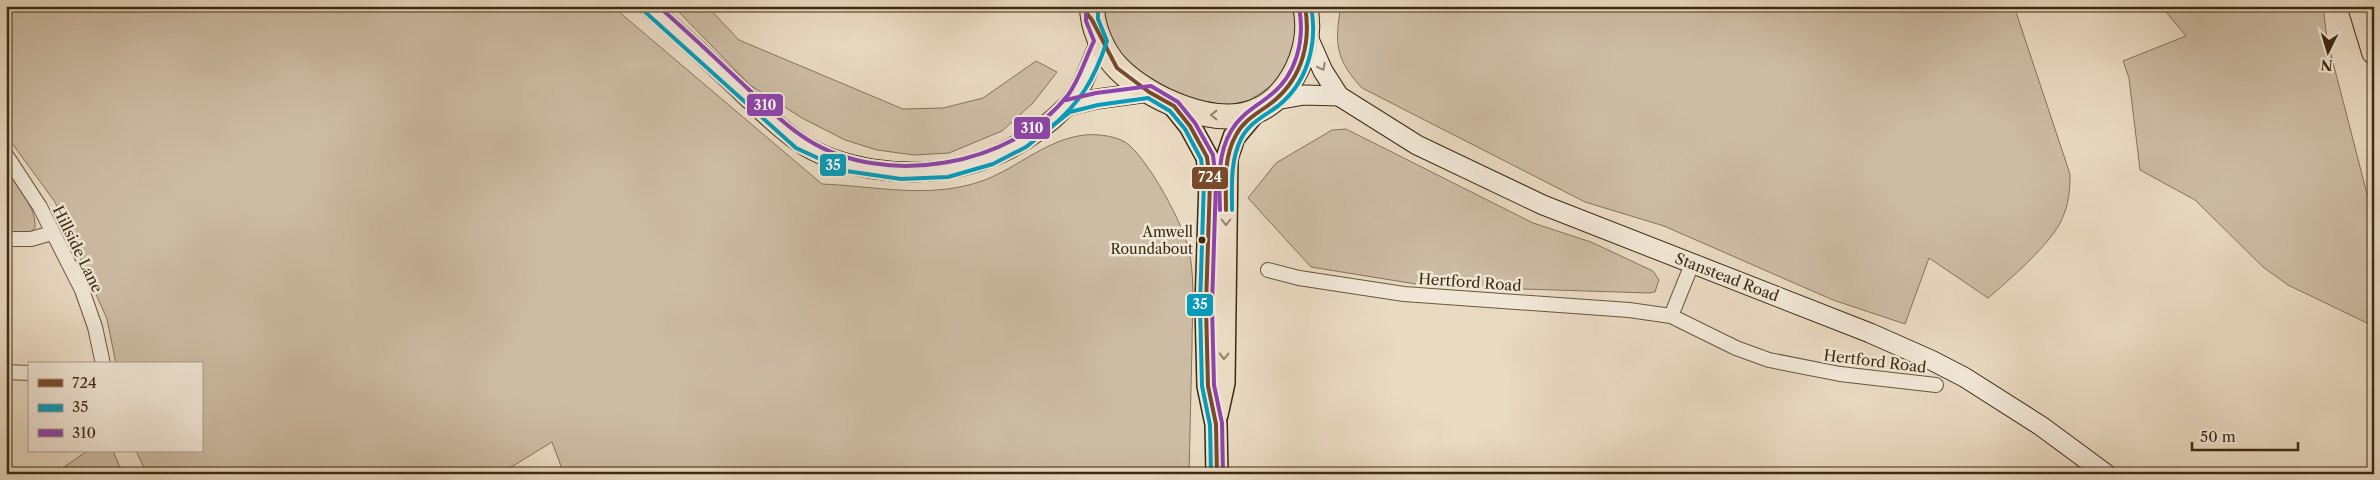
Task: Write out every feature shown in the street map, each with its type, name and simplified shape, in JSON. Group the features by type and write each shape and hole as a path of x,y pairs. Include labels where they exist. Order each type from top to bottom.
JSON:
{"highway":[{"path":"1092,18 1117,68 1149,92 1174,106 1204,115 1232,115 1255,112 1276,100 1291,82 1302,58 1308,37 1305,6"},
{"path":"2360,6 2374,52"}],"main road":[{"path":"648,6 800,143 847,165 901,173 947,171 991,158 1015,146 1067,106 1087,77 1093,55 1092,18"},
{"name":"Stanstead Road","path":"1308,37 1323,70 1339,96 1417,145 1543,205 1870,333 1931,360 1964,377 2041,426 2106,474"},
{"path":"1067,106 1097,99 1149,92"},
{"path":"1276,100 1304,95 1339,96"},
{"path":"1174,106 1190,126 1207,157 1210,181 1206,306 1208,386 1216,424 1218,474"},
{"path":"1216,424 1224,383 1227,158 1234,137 1255,112"}],"street":[{"name":"Hillside Lane","path":"6,155 36,201 82,290 95,327 103,362"},
{"path":"6,239 30,239 52,233"},
{"path":"1671,316 1692,264"},
{"name":"Hertford Road","path":"1268,270 1299,278 1404,294 1629,310 1671,316 1736,348 1769,360 1830,372 1936,384"},
{"path":"6,372 28,373"}],"shaded area":[{"path":"6,6 612,6 822,184 920,191 959,187 991,177 1039,151 1065,140 1078,136 1109,136 1125,142 1144,162 1165,194 1174,212 1182,229 1190,255 1193,300 1189,474 564,474 552,442 500,474 147,474 136,452 202,452 202,362 116,362 107,319 55,202 6,135"},
{"path":"673,6 707,6 739,40 903,109 943,108 983,98 1036,61 1057,72 1033,103 1002,131 949,153 914,155 877,150 845,140 802,118 750,85"},
{"path":"1102,6 1297,6 1298,41 1280,77 1271,86 1250,100 1226,106 1189,102 1133,71 1109,39"},
{"path":"1341,6 2014,6 2070,174 2066,208 2057,229 2049,239 2029,261 1988,298 1929,258 1905,324 1833,300 1664,226 1585,202 1362,88 1347,69 1339,51 1338,31"},
{"path":"2161,6 2323,6 2327,39 2374,221 2374,320 2369,324 2288,285 2263,267 2195,200 2140,170 2129,78 2123,61 2186,36"},
{"path":"1346,129 1533,223 1591,242 1653,271 1659,280 1655,292 1428,286 1311,267 1248,198 1276,163 1332,130"},
{"path":"6,170 21,190 33,213 35,228 29,233 6,234"},
{"path":"86,452 113,452 123,474 54,474"}],"transit line":[{"name":"310","path":"658,6 775,114 808,140 839,155 873,163 909,166 946,162 981,154 1014,139 1044,120 1072,89 1094,41 1086,21 1086,6"},
{"name":"724","path":"1081,6 1092,20 1117,68 1149,92 1174,106 1190,126 1207,157 1210,181 1206,306 1208,386 1216,424 1217,474"},
{"name":"35","path":"1049,129 1078,100 1091,79 1102,55 1107,41 1098,19 1098,6"},
{"name":"724","path":"1226,210 1226,172 1232,144 1244,124 1285,91 1298,69 1306,45 1307,19 1305,6"},
{"name":"35","path":"1232,210 1232,174 1237,147 1248,128 1278,106 1297,85 1303,74 1312,48 1313,20 1311,6"},
{"name":"310","path":"1220,210 1220,169 1226,140 1239,120 1268,97 1286,79 1297,56 1301,32 1299,7"},
{"name":"35","path":"644,11 796,148 846,171 901,179 948,177 993,164 1026,147 1070,112 1098,105 1148,98 1170,111 1185,129 1201,159 1204,181 1200,306 1202,386 1210,425 1211,474"},
{"name":"310","path":"1066,100 1096,93 1151,86 1178,102 1195,123 1213,155 1216,181 1212,306 1214,385 1222,423 1223,474"}],"place":[{"name":"Amwell Roundabout","path":"1202,240"}]}
